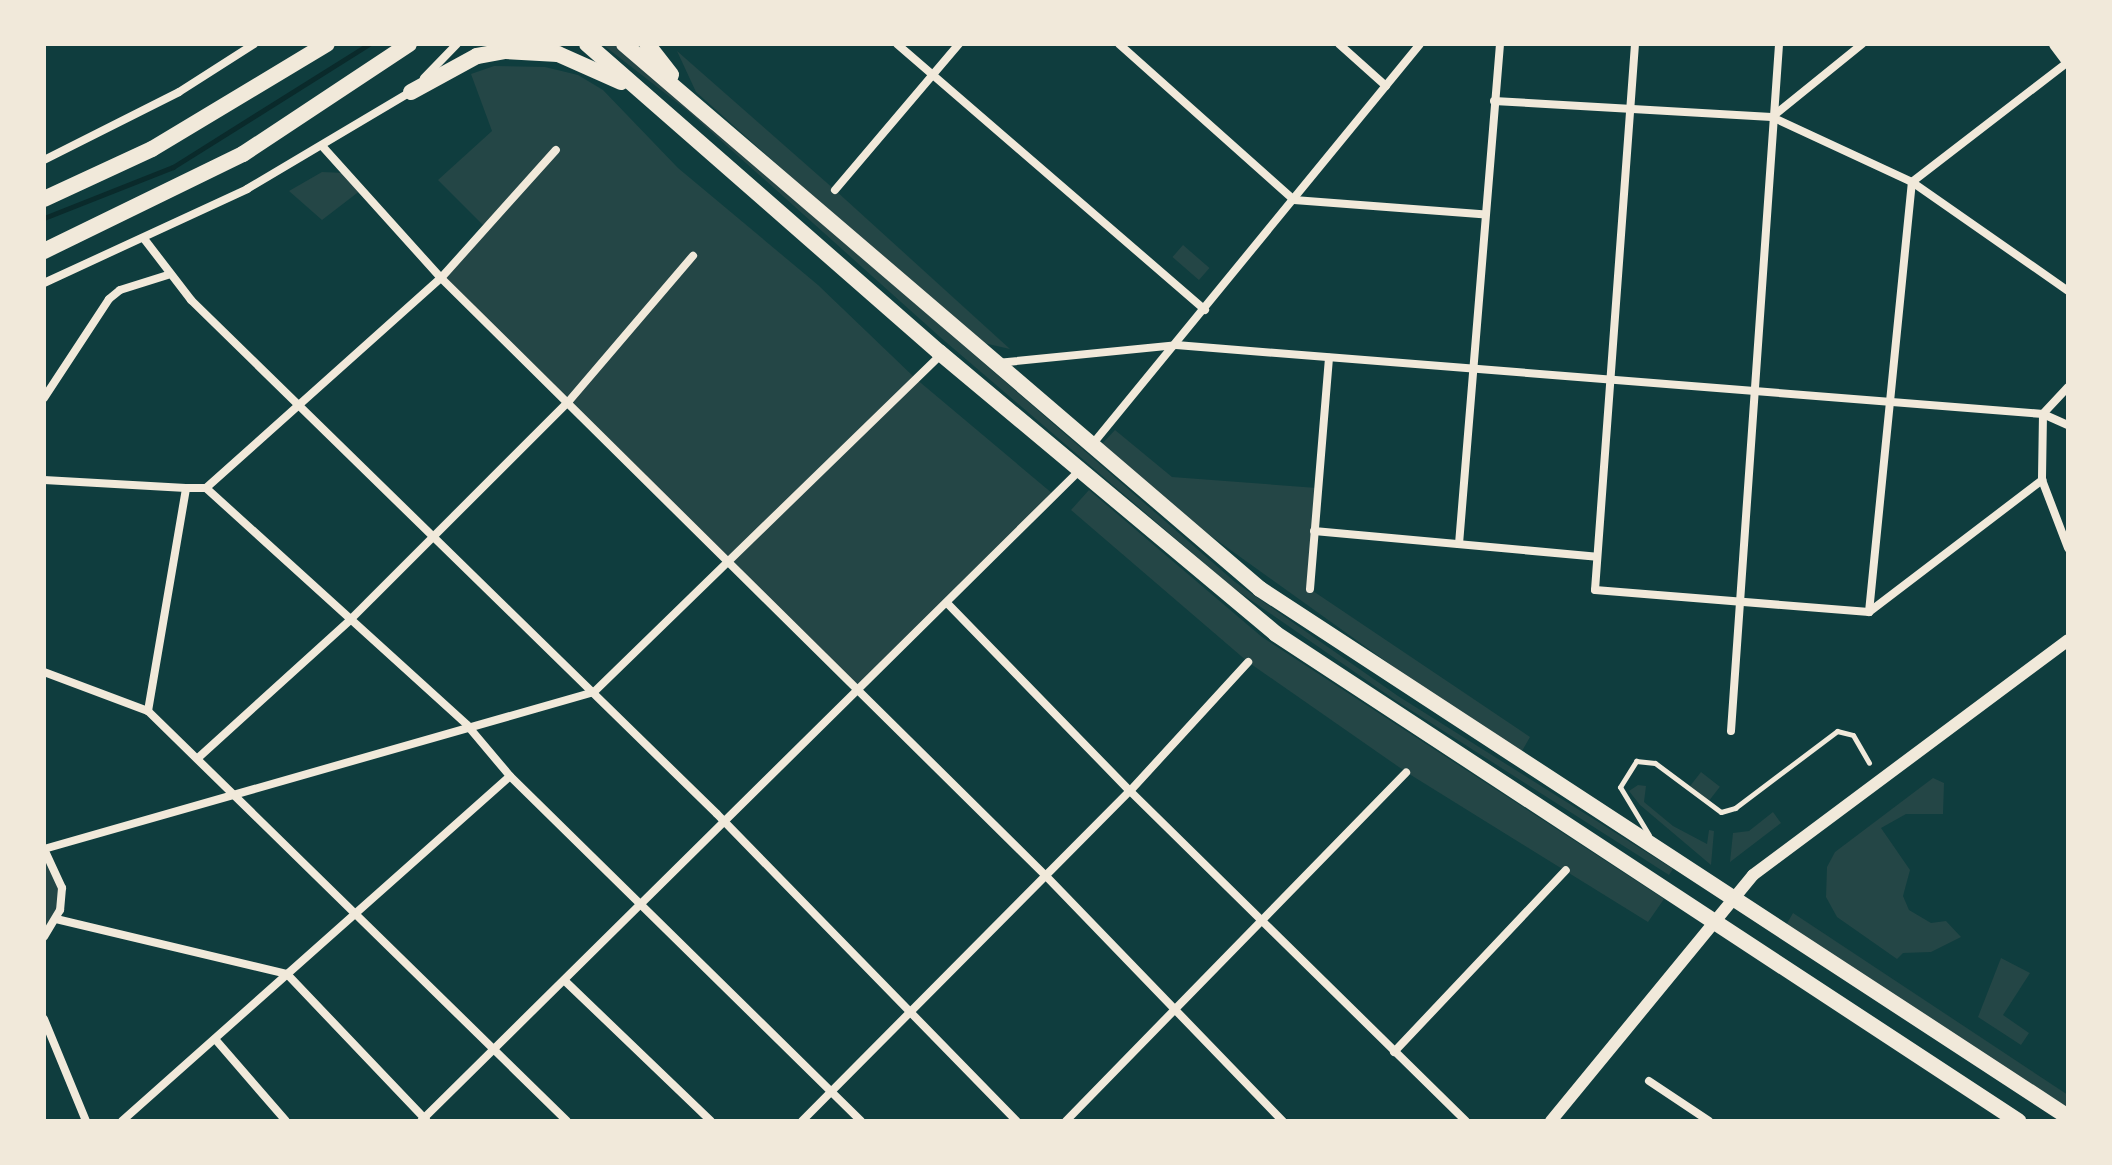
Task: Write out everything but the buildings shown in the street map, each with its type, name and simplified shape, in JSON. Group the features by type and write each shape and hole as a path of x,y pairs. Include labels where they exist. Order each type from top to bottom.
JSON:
{"main road":[{"path":"44,199 152,149 327,44"},
{"path":"44,251 243,154 409,44"},
{"path":"587,44 941,354 1276,634 2018,1121"},
{"path":"624,44 1260,589 2068,1117"},
{"path":"647,44 691,101"},
{"path":"2056,44 2068,61"},
{"path":"411,92 477,56 525,51 591,64 654,101"}],"street":[{"path":"46,156 179,92 254,44"},
{"path":"44,283 145,240 323,147 411,92 457,44"},
{"path":"897,44 1205,310"},
{"path":"835,190 959,44"},
{"path":"1119,44 1294,200 1482,214"},
{"path":"1339,44 1386,86"},
{"path":"1091,447 1420,44"},
{"path":"1459,544 1475,369 1482,214 1500,44"},
{"path":"1635,44 1613,380 1595,590 1869,612 2042,480"},
{"path":"1731,731 1779,44"},
{"path":"1772,117 1862,44"},
{"path":"1869,612 1912,182 2068,61"},
{"path":"1494,101 1630,112 1772,117 1912,182 2068,291"},
{"path":"323,147 441,278 569,401 1046,876 1283,1121"},
{"path":"44,480 206,488 441,278 556,150"},
{"path":"145,240 168,275 727,823 908,1013 1017,1121"},
{"path":"198,758 349,621 569,401 693,256"},
{"path":"44,398 109,299 120,290 168,275"},
{"path":"993,363 1176,345 2043,414 2068,425"},
{"path":"44,937 56,919 62,888 44,849 467,725 594,692 941,354"},
{"path":"1310,589 1329,358"},
{"path":"2068,387 2043,414 2042,480 2068,548"},
{"path":"56,919 287,974 424,1120 1080,470"},
{"path":"148,711 186,488"},
{"path":"206,488 467,725 510,776 861,1121"},
{"path":"1314,531 1597,557"},
{"path":"948,604 1130,791 1466,1121"},
{"path":"1551,1121 1730,897 2068,640"},
{"path":"802,1121 1130,791 1248,662"},
{"path":"44,672 148,711 567,1121"},
{"path":"1066,1121 1406,772"},
{"path":"122,1121 510,776"},
{"path":"1394,1052 1566,870"},
{"path":"565,981 711,1121"},
{"path":"44,1019 86,1121"},
{"path":"215,1039 286,1121"},
{"path":"1649,1081 1709,1121"}],"lane":[{"path":"1656,848 1620,787 1636,761 1655,763 1721,812 1735,808 1837,731 1853,735 1869,763"}],"shaded area":[{"path":"602,44 615,44 692,109 1235,582 1398,696 1673,869 1669,875 1395,700 1232,587 940,337 688,111"},
{"path":"677,51 1010,349 975,341 696,92"},
{"path":"494,66 545,67 578,75 603,90 678,168 818,285 915,378 1053,494 860,691 441,278 486,228 438,180 492,131 471,74"},
{"path":"322,172 345,173 361,190 322,220 289,191"},
{"path":"1183,245 1209,268 1199,280 1173,257"},
{"path":"1115,430 1172,477 1317,488 1310,589 1530,737 1522,751 1412,680 1172,508 1100,446"},
{"path":"1089,490 1262,637 1664,899 1648,922 1406,772 1248,662 1071,510"},
{"path":"1701,772 1720,787 1709,801 1690,786"},
{"path":"1933,778 1944,783 1943,814 1906,814 1881,828 1910,870 1903,896 1909,910 1931,923 1946,921 1961,937 1931,952 1903,953 1897,959 1837,917 1826,897 1827,867 1835,852"},
{"path":"1638,785 1646,786 1644,802 1673,826 1707,844 1709,830 1714,831 1711,865 1640,805 1629,791"},
{"path":"1773,812 1781,823 1730,862 1733,833 1749,831"},
{"path":"44,849 56,867 60,910 44,937"},
{"path":"1793,913 2068,1095 2068,1111 1785,927"},
{"path":"2001,958 2030,973 2003,1015 2029,1033 2021,1045 1978,1017"}],"waterway":[{"path":"44,218 173,167 369,44"}]}
